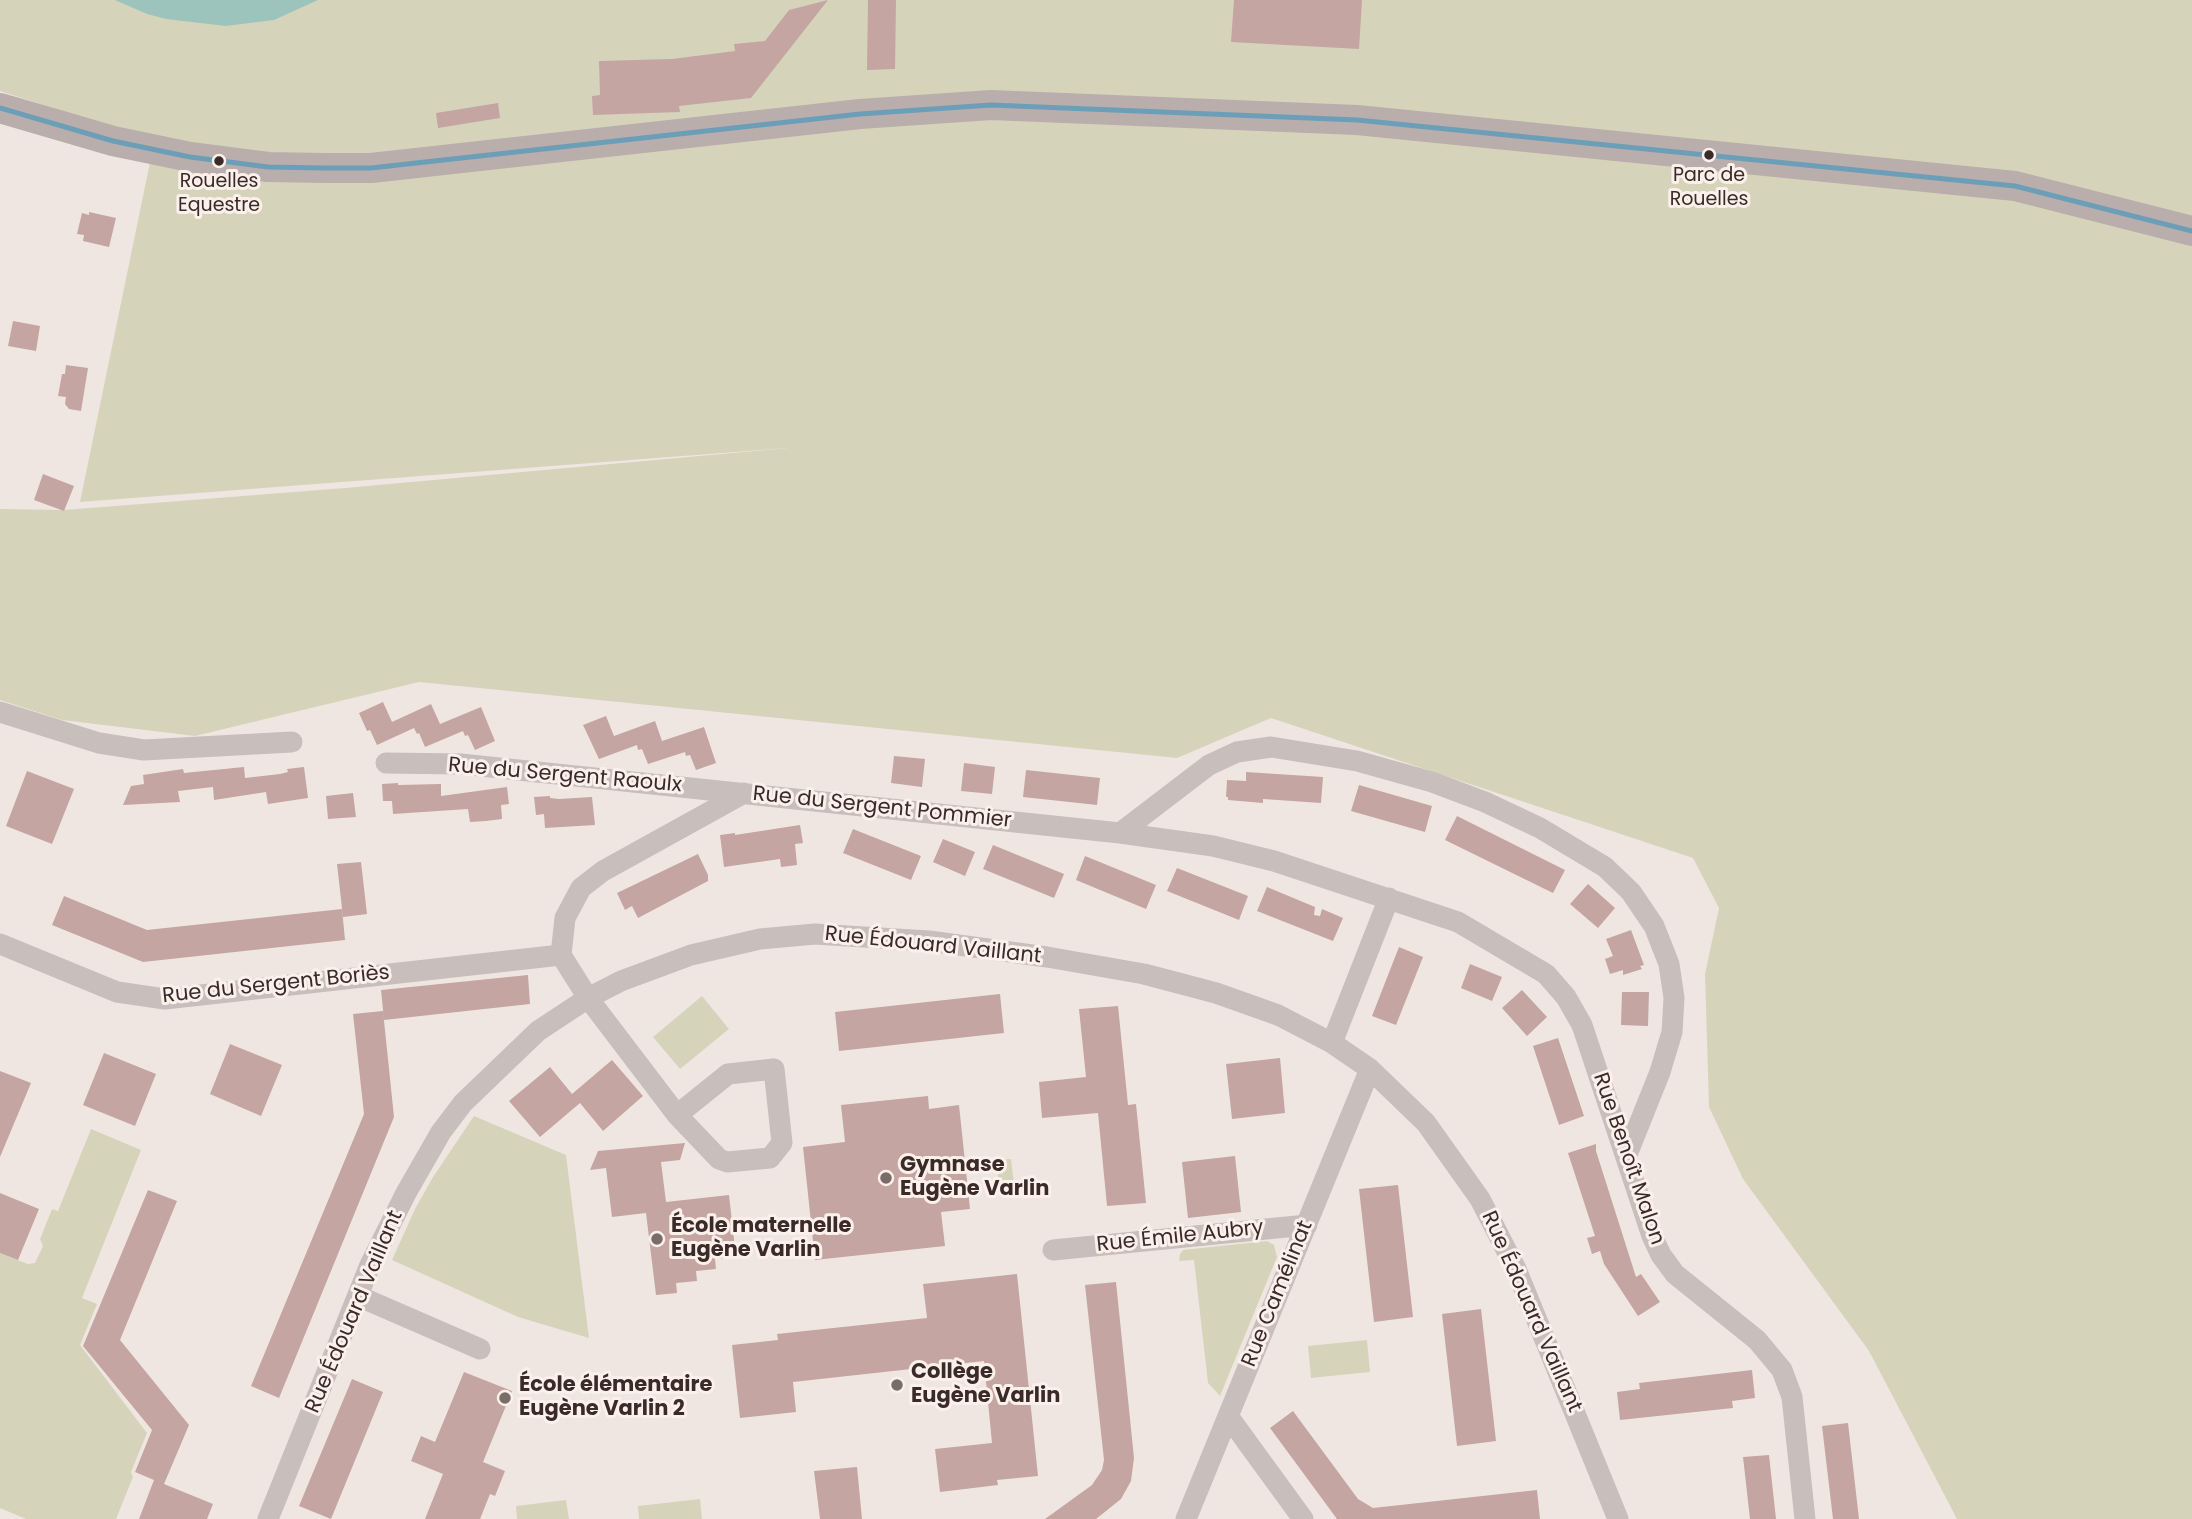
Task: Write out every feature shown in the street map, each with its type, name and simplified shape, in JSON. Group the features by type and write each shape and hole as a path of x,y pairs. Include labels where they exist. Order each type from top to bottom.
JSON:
{"street":[{"path":"0,108 113,141 190,157 268,167 325,168 371,168 860,114 991,105 1357,120 2015,186 2192,232"},
{"path":"0,712 99,743 144,750 292,742"},
{"path":"1120,834 1209,765 1237,752 1271,747 1357,761 1432,782 1485,802 1540,828 1605,867 1631,892 1654,926 1669,964 1674,998 1672,1032 1660,1072 1626,1157"},
{"name":"Rue du Sergent Raoulx","path":"386,763 461,764 744,793"},
{"name":"Rue du Sergent Pommier","path":"561,955 565,918 581,888 603,871 744,793 1120,834"},
{"name":"Rue Benoît Malon","path":"1120,834 1213,846 1274,861 1389,898 1458,922 1546,974 1566,997 1582,1025 1652,1236 1668,1265 1675,1274 1757,1340 1782,1370 1792,1397 1805,1519"},
{"path":"1332,1043 1389,898"},
{"name":"Rue Édouard Vaillant","path":"268,1519 370,1265 406,1193 441,1132 463,1103 538,1031 588,998 621,981 691,955 760,939 837,934 940,942 1144,974 1216,993 1266,1010 1332,1043 1370,1069 1426,1123 1480,1199 1516,1269 1618,1519"},
{"name":"Rue du Sergent Boriès","path":"0,944 117,992 165,999 561,955"},
{"path":"561,955 588,998 677,1115 719,1159 727,1163 770,1158 782,1143 774,1069 728,1074 677,1115"},
{"name":"Rue Camélinat","path":"1186,1519 1370,1069"},
{"name":"Rue Émile Aubry","path":"1053,1250 1307,1225"},
{"path":"358,1296 481,1349"},
{"path":"1228,1416 1303,1519"}],"green space":[{"path":"0,0 2192,0 2192,1519 1957,1519 1869,1351 1743,1179 1709,1107 1705,974 1719,908 1693,858 1271,718 1177,758 419,682 195,736 62,720 0,700 0,509 64,510 788,448 80,502 155,138 98,123 0,91"},
{"path":"702,996 729,1029 680,1069 653,1037"},
{"path":"474,1116 566,1155 589,1338 518,1317 392,1260 433,1177"},
{"path":"91,1129 141,1150 82,1298 97,1304 80,1345 147,1433 116,1519 26,1519 0,1508 0,1253 28,1264 35,1263 43,1246 40,1239 52,1209 58,1211"},
{"path":"1011,1159 1015,1192 1000,1193 996,1160"},
{"path":"1267,1241 1274,1245 1277,1257 1220,1396 1208,1383 1194,1260 1179,1261 1180,1254 1183,1250"},
{"path":"1367,1340 1370,1372 1311,1378 1308,1346"},
{"path":"700,1499 702,1519 639,1519 638,1506"},
{"path":"566,1500 569,1519 517,1519 516,1506"}],"water":[{"path":"115,0 318,0 274,20 226,26 166,19"}],"building":[{"path":"828,0 751,98 679,106 680,112 593,115 592,96 600,95 599,61 672,59 735,51 734,44 765,41 789,10"},
{"path":"868,0 896,0 895,69 867,70"},
{"path":"1234,0 1362,0 1359,49 1231,42"},
{"path":"498,103 500,118 438,128 436,113"},
{"path":"89,212 116,218 109,247 83,241 84,235 77,234 82,213 89,215"},
{"path":"13,321 40,326 36,351 8,346"},
{"path":"66,365 88,368 81,411 69,409 65,404 66,397 58,396"},
{"path":"43,474 74,486 64,511 34,500"},
{"path":"383,702 392,722 431,704 440,724 481,707 495,741 475,750 463,731 425,747 414,728 377,745 359,713"},
{"path":"606,716 614,736 655,721 662,741 704,727 716,763 696,770 690,755 686,756 685,752 648,764 642,749 638,750 637,745 599,759 583,725"},
{"path":"894,756 925,759 922,787 891,783"},
{"path":"964,763 995,767 992,794 961,791"},
{"path":"244,767 245,778 280,774 288,772 287,769 304,767 308,798 268,804 266,792 214,800 213,787 178,791 180,802 123,805 131,786 144,784 143,775 183,769 184,773"},
{"path":"1026,770 1100,778 1097,805 1023,797"},
{"path":"27,771 74,789 52,844 6,826"},
{"path":"1246,772 1323,777 1321,803 1263,799 1263,803 1228,800 1227,780 1246,781"},
{"path":"382,784 441,784 441,796 507,787 509,804 501,805 502,819 486,821 470,822 468,809 393,814 392,801 383,801"},
{"path":"1359,785 1432,806 1425,832 1351,811"},
{"path":"353,793 356,817 328,819 326,796"},
{"path":"550,796 559,799 592,797 595,825 545,828 544,814 536,815 534,797"},
{"path":"1457,816 1565,870 1553,893 1445,840"},
{"path":"800,825 803,843 795,844 797,865 781,867 780,859 724,867 720,835"},
{"path":"853,829 921,856 911,880 843,853"},
{"path":"943,839 975,852 965,876 933,862"},
{"path":"993,845 1064,874 1054,898 983,869"},
{"path":"698,854 708,881 638,918 632,906 625,910 617,893"},
{"path":"1085,856 1156,885 1146,909 1076,880"},
{"path":"361,862 367,914 343,917 337,864"},
{"path":"1177,868 1248,896 1239,920 1167,891"},
{"path":"1588,884 1615,908 1598,928 1570,904"},
{"path":"1267,887 1315,907 1314,915 1320,916 1322,909 1343,918 1333,941 1257,911"},
{"path":"64,896 147,930 342,909 345,940 143,962 52,925"},
{"path":"1631,930 1644,965 1640,966 1642,969 1623,975 1623,970 1610,974 1605,959 1613,956 1606,939"},
{"path":"1399,947 1423,957 1396,1025 1372,1016"},
{"path":"1470,964 1502,977 1492,1001 1461,988"},
{"path":"528,975 530,1004 384,1020 381,990"},
{"path":"1522,990 1547,1017 1527,1036 1502,1008"},
{"path":"1622,992 1649,992 1648,1026 1621,1025"},
{"path":"1000,994 1004,1033 839,1051 835,1012"},
{"path":"1118,1006 1128,1105 1136,1104 1146,1203 1107,1206 1098,1113 1042,1118 1039,1082 1086,1077 1079,1009"},
{"path":"383,1011 394,1117 279,1398 251,1386 364,1114 353,1014"},
{"path":"1558,1038 1584,1116 1559,1125 1533,1046"},
{"path":"230,1044 282,1065 261,1116 210,1094"},
{"path":"104,1053 156,1074 135,1126 83,1105"},
{"path":"1280,1058 1285,1113 1232,1119 1226,1064"},
{"path":"612,1060 643,1096 603,1131 580,1103 540,1137 509,1101 550,1067 572,1094"},
{"path":"0,1071 31,1083 0,1157"},
{"name":"Gymnase Eugène Varlin","path":"928,1096 929,1109 959,1105 970,1209 941,1212 945,1246 815,1260 803,1147 845,1142 841,1105"},
{"path":"685,1143 680,1160 661,1162 666,1202 729,1195 736,1257 715,1259 716,1269 696,1271 697,1281 676,1283 677,1293 656,1295 646,1213 612,1217 606,1168 590,1170 598,1151"},
{"path":"1596,1144 1636,1277 1641,1274 1660,1302 1638,1316 1604,1264 1600,1251 1592,1254 1587,1238 1595,1236 1568,1153"},
{"path":"1235,1156 1241,1212 1188,1218 1182,1162"},
{"path":"1398,1185 1413,1317 1374,1322 1359,1189"},
{"path":"148,1190 177,1201 120,1340 189,1425 164,1484 213,1504 207,1519 139,1519 154,1480 135,1472 152,1430 83,1346"},
{"path":"0,1193 39,1209 18,1260 0,1253"},
{"path":"1017,1274 1038,1476 997,1480 998,1485 940,1492 935,1449 992,1443 984,1361 793,1382 796,1412 740,1418 732,1345 778,1340 777,1334 927,1318 923,1284"},
{"path":"1116,1282 1134,1458 1131,1481 1121,1499 1096,1519 1045,1519 1092,1485 1102,1470 1104,1460 1085,1285"},
{"path":"1481,1309 1496,1441 1457,1446 1442,1314"},
{"path":"1752,1370 1755,1398 1732,1401 1733,1408 1620,1420 1617,1392 1640,1389 1639,1383"},
{"path":"464,1372 512,1391 483,1462 505,1471 495,1496 490,1494 480,1519 425,1519 443,1474 411,1461 421,1436 435,1442"},
{"path":"352,1379 383,1392 331,1519 299,1506"},
{"path":"1293,1411 1358,1499 1373,1508 1537,1490 1540,1519 1337,1519 1270,1428"},
{"path":"1848,1423 1859,1519 1833,1519 1822,1426"},
{"path":"1769,1455 1776,1519 1750,1519 1743,1457"},
{"path":"857,1467 862,1519 820,1519 814,1471"}],"transit line":[{"path":"0,108 113,141 190,157 268,167 325,168 371,168 860,114 991,105 1357,120 2015,186 2192,231"}],"place":[{"name":"Parc de Rouelles","path":"1709,155"},
{"name":"Rouelles Equestre","path":"219,161"},
{"name":"Gymnase Eugène Varlin","path":"886,1178"},
{"name":"École maternelle Eugène Varlin","path":"657,1239"},
{"name":"Collège Eugène Varlin","path":"897,1385"},
{"name":"École élémentaire Eugène Varlin 2","path":"505,1398"}]}
